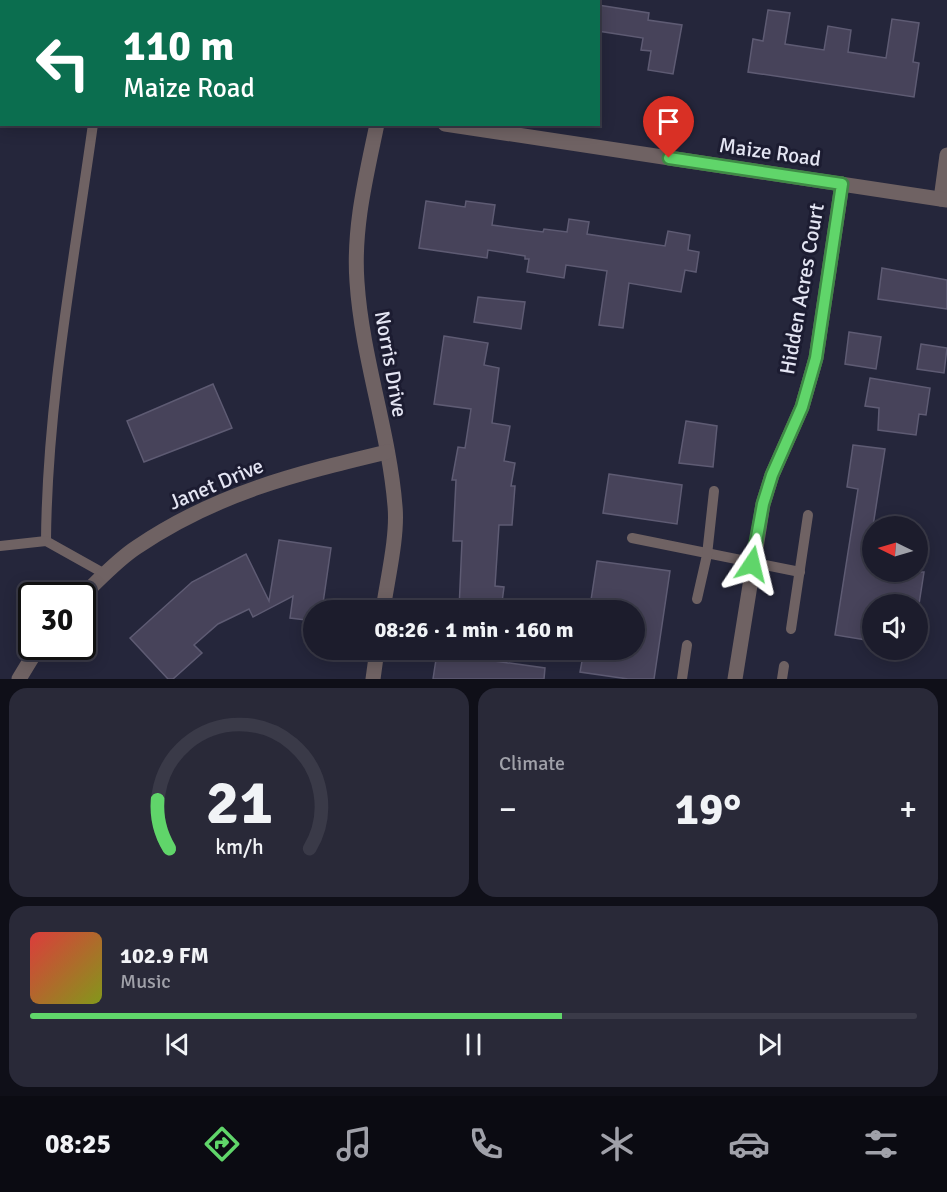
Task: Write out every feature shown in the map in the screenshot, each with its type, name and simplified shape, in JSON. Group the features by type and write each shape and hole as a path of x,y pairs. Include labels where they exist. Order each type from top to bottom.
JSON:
{"street":[{"name":"Norris Drive","path":"377,126 356,226 357,281 363,343 387,452 396,508 384,600"},
{"name":"Maize Road","path":"458,126 944,199"},
{"path":"944,199 947,155"},
{"name":"Hidden Acres Court","path":"735,679 763,504 772,475 802,407 816,358 842,184"},
{"name":"Janet Drive","path":"96,583 135,548 188,516 235,494 291,475 387,452"},
{"path":"19,679 31,660"},
{"path":"373,679 376,660"}],"lane":[{"path":"46,541 46,510 60,371 93,126"},
{"path":"697,599 707,555 714,491"},
{"path":"791,629 808,515"},
{"path":"633,538 707,555 800,572"},
{"path":"0,546 46,541 105,574"},
{"path":"682,679 687,645"},
{"path":"782,679 784,666"}],"building":[{"path":"600,5 649,13 648,20 682,25 673,74 648,70 651,51 641,50 643,38 600,31"},
{"path":"768,10 790,13 785,44 824,50 828,26 851,30 848,52 886,58 892,19 919,23 913,62 919,63 914,97 748,72 753,39 763,41"},
{"path":"426,201 465,207 466,201 495,205 492,225 543,232 544,229 567,232 569,219 589,222 587,234 665,246 668,231 690,235 688,250 699,252 696,272 685,270 681,292 629,283 623,328 599,325 607,271 566,265 564,278 527,272 529,259 525,259 525,256 488,250 487,258 419,248"},
{"path":"882,268 947,280 947,309 878,299"},
{"path":"478,297 525,302 521,329 474,322"},
{"path":"849,332 881,337 876,369 845,364"},
{"path":"444,336 488,343 484,365 499,368 492,423 510,426 504,461 515,463 511,486 515,486 512,525 499,525 495,586 504,587 502,600 459,600 462,541 453,541 456,480 452,480 458,447 465,448 471,409 434,404"},
{"path":"921,344 947,348 944,373 917,369"},
{"path":"870,378 930,388 926,415 919,414 916,435 878,430 879,408 865,406"},
{"path":"213,384 232,428 144,462 127,421"},
{"path":"686,421 717,426 713,467 679,463"},
{"path":"853,445 885,449 875,516 862,516 862,582 922,582 921,594 862,594 862,639 835,635 858,489 847,487"},
{"path":"609,474 682,485 677,524 603,513"},
{"path":"279,540 331,548 323,600 303,600 303,620 290,618 293,596 253,617 249,609 218,624 194,645 202,653 173,679 168,679 130,638 192,582 246,554 269,601"},
{"path":"597,561 670,571 654,679 628,679 580,672 582,660 645,660 645,600 591,600"},
{"path":"436,660 487,660 545,668 544,679 433,679"}],"route":[{"path":"669,158 842,184 816,358 802,407 772,475 763,504 752,564"}]}
